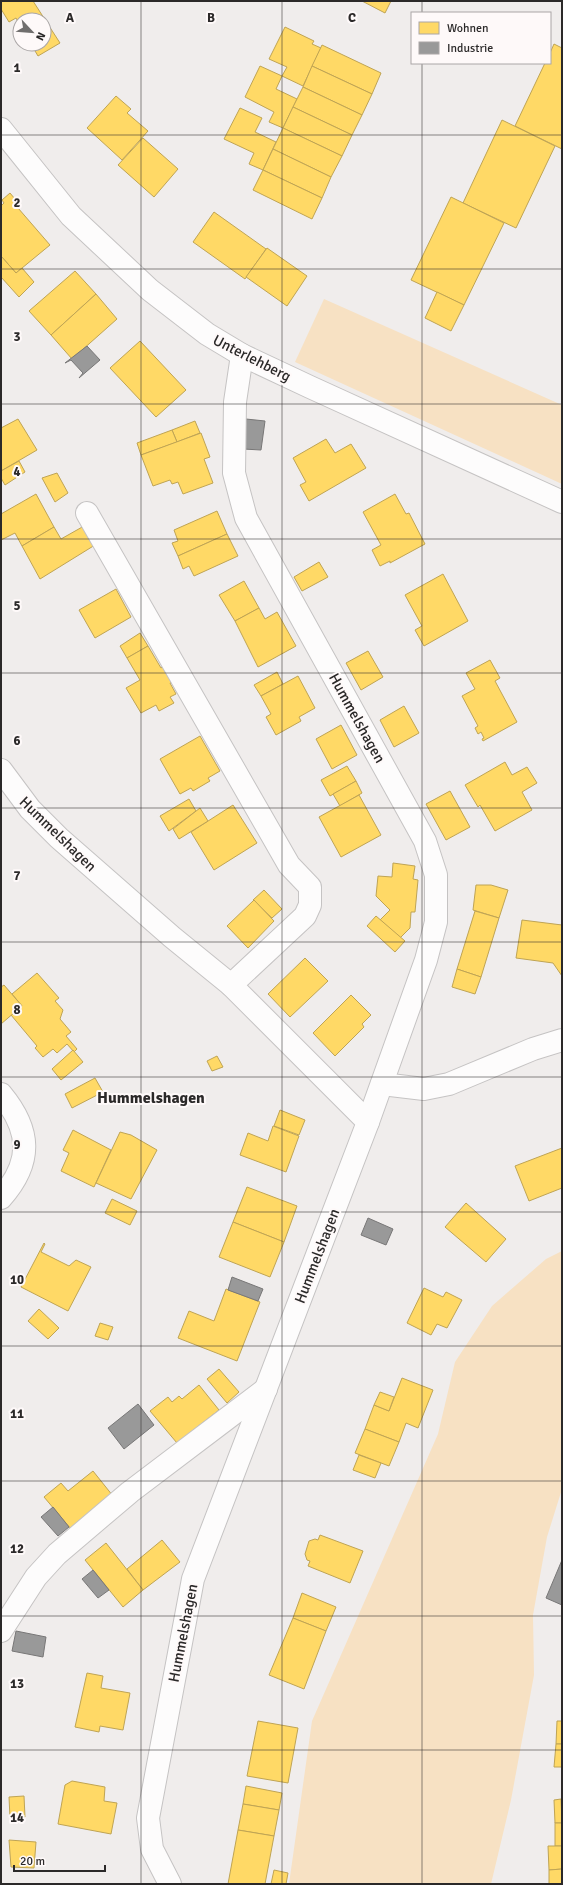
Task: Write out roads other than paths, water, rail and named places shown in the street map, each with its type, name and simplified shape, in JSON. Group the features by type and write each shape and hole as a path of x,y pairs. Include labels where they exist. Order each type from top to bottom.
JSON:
{"street":[{"name":"Unterlehberg","path":"1,129 71,216 150,290 207,334 242,355 562,502"},
{"name":"Hummelshagen","path":"170,1884 152,1849 148,1818 193,1579 368,1122 428,953 436,922 436,875 425,840 246,518 234,472 235,402 242,355"},
{"path":"86,513 289,865 310,887 310,905 305,916 232,985"},
{"name":"Hummelshagen","path":"1,770 30,809 59,838 172,937 232,985 368,1122"},
{"path":"382,1084 424,1089 449,1084 533,1049 562,1040"},
{"path":"1,1094 14,1109 24,1135 24,1161 11,1187 1,1198"},
{"path":"1,1631 36,1577 57,1554 130,1492 266,1389"}],"district":[{"name":"Hummelshagen","path":"151,1098"}]}
